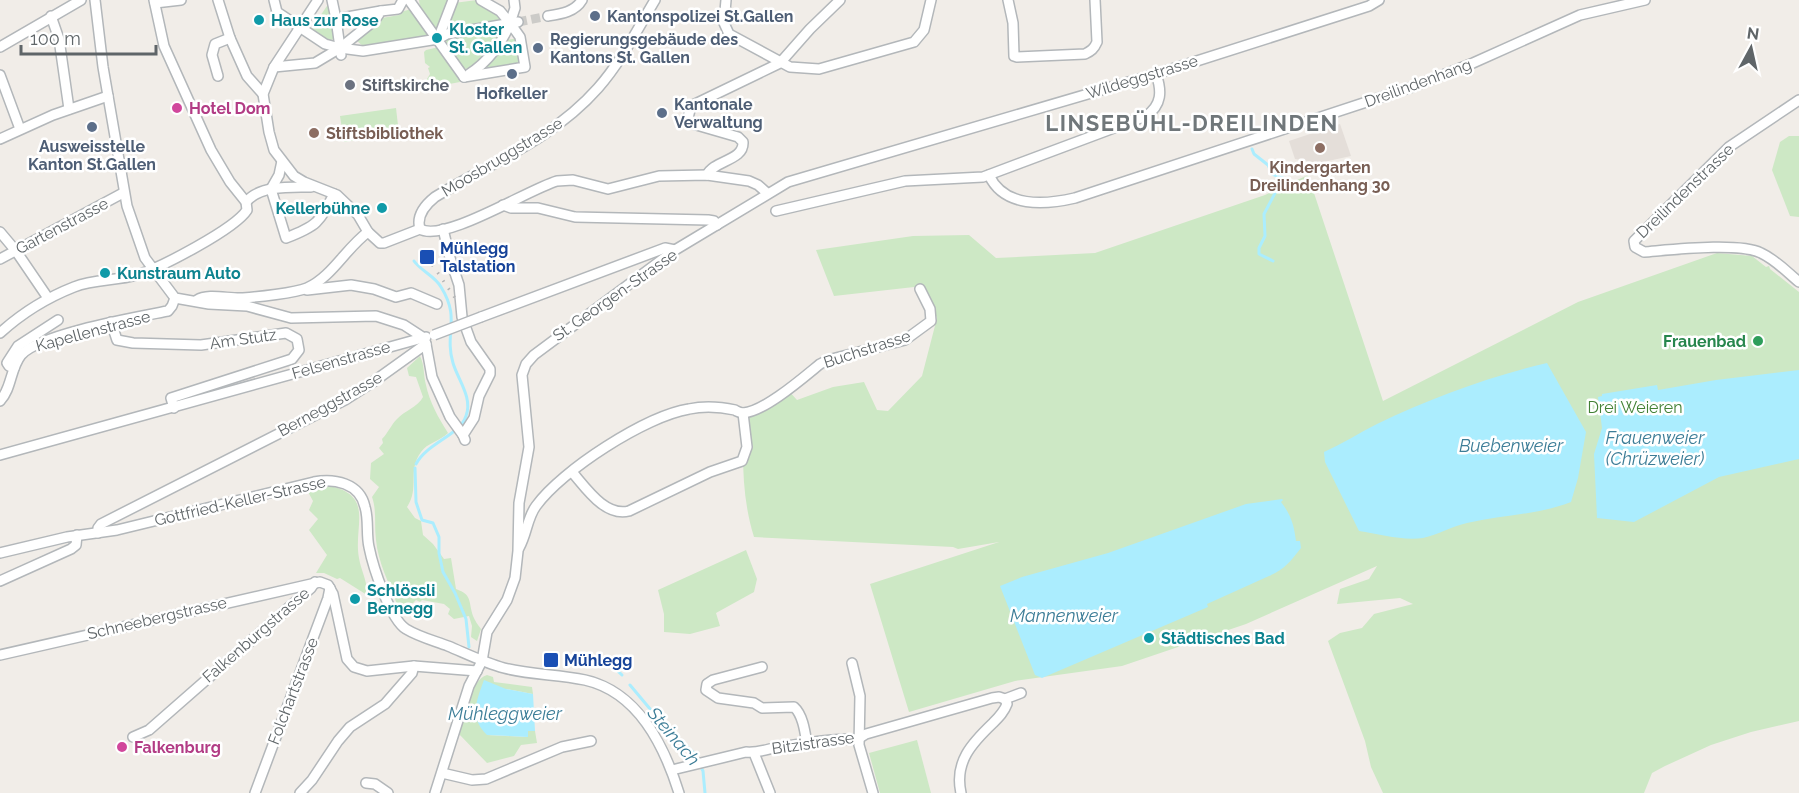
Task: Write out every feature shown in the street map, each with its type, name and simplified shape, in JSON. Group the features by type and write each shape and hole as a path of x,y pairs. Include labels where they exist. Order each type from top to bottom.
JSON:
{"street":[{"path":"0,47 81,0"},
{"path":"95,0 123,193 145,258 175,298 209,304 247,306 291,318 376,316 404,325 425,341 432,377 460,432 474,418 479,396 490,374 471,342 462,317 459,285 443,229"},
{"path":"0,333 18,317 48,298 82,284 137,275 208,241 247,210 246,202 217,163 163,44 154,2 181,0"},
{"path":"218,0 230,38 247,76 263,94"},
{"path":"274,0 277,12 341,52"},
{"path":"318,0 274,67 263,94 269,132 274,150 294,176 334,194 349,205 376,241 384,243 420,229 426,231 443,229 557,181 573,180 608,189 659,176 707,175 749,181 767,193"},
{"path":"332,0 341,52"},
{"path":"336,19 398,9 403,0"},
{"path":"409,0 464,76"},
{"path":"438,39 454,0"},
{"path":"481,0 514,22"},
{"path":"464,76 525,67 520,37 514,22 514,0"},
{"path":"548,16 562,14 578,7 582,0"},
{"name":"Moosbruggstrasse","path":"420,229 418,220 435,197 533,142 561,123 587,100 617,63 655,0"},
{"path":"726,0 724,23 729,34 780,63 805,69 819,69 915,42 924,30 932,0"},
{"path":"707,175 711,168 742,151 743,142 738,137 693,124 688,118 691,106 780,63 840,0"},
{"path":"1008,0 1013,23 1014,56 1017,57 1085,54 1095,48 1097,42 1095,0"},
{"name":"Wildeggstrasse","path":"767,193 801,177 1156,74 1369,6 1379,0"},
{"name":"Dreilindenhang","path":"989,176 999,191 1014,198 1040,202 1075,198 1412,87 1473,63 1580,15 1645,0"},
{"path":"341,52 381,12"},
{"path":"51,16 59,39 69,109"},
{"path":"274,67 315,63 341,52 363,51 438,39 447,34 514,22"},
{"path":"464,76 476,70 504,39 514,22"},
{"path":"218,76 212,55 215,44 230,38"},
{"path":"776,211 905,182 989,176 1146,116 1160,100 1156,74"},
{"path":"0,75 20,129"},
{"path":"0,139 69,109 108,96"},
{"name":"Dreilindenstrasse","path":"1799,100 1729,147 1634,241 1635,247 1644,252 1711,248 1755,250 1775,262 1799,282"},
{"path":"282,161 279,175 271,189 286,238 314,226 323,215 334,194"},
{"path":"246,202 251,196 271,189 316,187"},
{"name":"Gartenstrasse","path":"0,259 123,193"},
{"name":"St. Georgen-Strasse","path":"435,793 469,686 482,661 487,632 512,590 518,551 519,503 529,447 521,381 523,369 529,359 549,342 675,250 767,193"},
{"path":"503,205 511,208 538,208 575,217 712,220 717,225"},
{"path":"0,232 48,298"},
{"path":"196,300 199,298 243,298 304,289 319,282 368,232"},
{"name":"Felsenstrasse","path":"0,455 321,365 425,341 434,335 665,248 675,250"},
{"path":"304,289 310,291 351,285 396,297 411,292 437,304"},
{"name":"Buchstrasse","path":"743,413 771,401 820,364 905,340 917,333 928,325 931,318 930,309 921,289"},
{"name":"Kapellenstrasse","path":"0,401 21,355 36,344 111,322 168,311 175,298"},
{"path":"14,368 7,363 18,346 58,320"},
{"name":"Am Stutz","path":"111,322 117,340 133,344 201,345 286,333 297,339 299,350 292,359 171,398 174,408"},
{"name":"Berneggstrasse","path":"98,533 101,524 345,400 373,382 425,341"},
{"path":"518,551 534,508 554,486 572,472 610,443 666,414 699,408 734,410 743,413 747,447 742,461 703,475 629,511 618,512 608,509 572,472"},
{"name":"Gottfried-Keller-Strasse","path":"0,553 76,535 98,533 314,482 339,481 353,488 364,503 371,556 391,608 400,624 482,661"},
{"path":"0,581 71,549 76,545 76,535"},
{"name":"Falkenburgstrasse","path":"133,737 149,730 303,596 315,582 324,582 330,588 349,664 354,668 367,671 414,666 477,671"},
{"name":"Schneebergstrasse","path":"0,655 315,582"},
{"name":"Folchartstrasse","path":"255,793 330,588"},
{"path":"482,661 505,668 585,680 610,689 627,701 641,716 660,745 672,770 679,793"},
{"path":"852,663 860,696 861,731 858,739 873,793"},
{"path":"300,793 350,727 386,704 412,673 414,666"},
{"path":"762,667 713,680 707,684 706,690 718,698 754,703 762,708 794,706 798,710 807,744"},
{"name":"Bitzistrasse","path":"672,770 746,752 754,753 762,750 858,739 866,734 992,698 1005,699 1021,693"},
{"path":"961,793 959,779 963,759 980,735 1003,713 1005,699"},
{"path":"442,773 472,780 486,779 562,747 591,741"},
{"path":"754,753 770,793"},
{"path":"366,783 375,784 388,793"}],"shaded area":[{"name":"Kindergarten Dreilindenhang 30","path":"1340,124 1351,156 1319,163 1295,159 1289,141"}],"green space":[{"path":"331,0 336,39 325,41 310,31"},
{"path":"419,0 451,0 437,31 420,8"},
{"path":"477,0 499,14 501,24 448,32 445,28 454,3"},
{"path":"412,9 430,36 364,47 356,40 382,18 399,15"},
{"path":"501,27 502,37 474,68 463,69 444,42 446,37"},
{"path":"519,38 523,65 477,72 507,40"},
{"path":"439,47 459,73 460,82 439,84 428,88 427,79 430,74 428,68 430,67 425,63 424,52"},
{"path":"396,108 399,134 344,142 340,116"},
{"path":"1789,136 1799,136 1799,217 1790,216 1772,170 1780,142"},
{"name":"Drei Weieren","path":"1308,175 1383,401 1578,302 1717,253 1752,256 1766,267 1769,266 1799,292 1799,721 1751,732 1711,745 1665,766 1652,773 1644,793 1383,793 1371,767 1365,741 1328,641 1340,633 1362,628 1374,614 1413,604 1400,598 1337,604 1340,589 1369,579 1377,566 1246,624 1122,666 1015,681 909,712 870,584 999,542 958,549 754,537 747,508 744,478 744,418 787,389 797,400 833,387 864,382 877,410 888,411 922,376 937,318 923,286 834,296 816,250 913,236 969,235 996,258 1095,253 1265,195"},
{"path":"420,356 429,397 448,433 424,449 417,459 413,493 407,507 415,518 421,521 423,535 444,559 451,558 456,589 468,596 473,616 481,629 477,641 471,637 472,626 469,616 454,619 448,614 450,609 444,604 416,600 413,603 397,604 377,548 372,497 379,487 370,479 371,463 384,454 379,448 383,443 382,439 395,421 418,404 423,397 416,377 409,376 407,368"},
{"path":"330,486 353,497 357,505 359,558 367,595 340,578 316,573 327,555 309,530 318,519 309,510 313,501 307,490"},
{"path":"746,550 757,579 754,592 716,613 720,626 690,634 664,632 664,614 658,590"},
{"path":"487,675 493,677 494,682 532,687 533,694 506,689 487,735 527,737 527,731 535,731 537,743 521,745 514,756 487,763 459,734 472,692 481,678"},
{"path":"917,740 931,793 880,793 869,753"}],"water":[{"name":"Buebenweier","path":"1547,363 1586,432 1578,478 1571,502 1545,510 1467,523 1423,538 1399,538 1359,531 1325,462 1324,452 1418,405 1503,375"},
{"name":"Frauenweier (Chrüzweier)","path":"1799,370 1799,459 1719,477 1634,522 1597,518 1594,454 1602,428 1598,397 1602,394 1657,385 1658,390"},
{"name":"Mannenweier","path":"1282,499 1281,502 1292,520 1296,541 1300,541 1301,548 1283,568 1207,604 1208,607 1042,678 1035,675 1000,586 1022,577 1108,553 1246,504"},
{"name":"Mühleggweier","path":"484,680 506,689 533,694 535,731 528,731 528,737 487,735 481,728 476,715 477,702"}],"waterway":[{"path":"1252,149 1254,154 1268,165 1272,174 1283,178 1264,214 1265,236 1259,248 1259,254 1273,261"},
{"name":"Steinach","path":"414,261 438,283 447,298 451,317 450,343 453,363 468,403 463,423 428,450 416,464"},
{"name":"Steinach","path":"415,468 416,502 422,520 433,523 439,537 439,553 443,572 466,619 469,647"},
{"name":"Steinach","path":"585,661 601,660 610,664 622,675"},
{"name":"Steinach","path":"630,685 666,728 693,752 703,771 705,793"}],"tunnel":[{"path":"518,22 548,16"}],"railway":[{"path":"427,257 455,298"}],"place":[{"name":"Kantonspolizei St.Gallen","path":"595,16"},
{"name":"Haus zur Rose","path":"259,20"},
{"name":"Kloster St. Gallen","path":"437,38"},
{"name":"Regierungsgebäude des Kantons St. Gallen","path":"538,48"},
{"name":"Hofkeller","path":"512,74"},
{"name":"Stiftskirche","path":"350,85"},
{"name":"Hotel Dom","path":"177,108"},
{"name":"Kantonale Verwaltung","path":"662,113"},
{"name":"Ausweisstelle Kanton St.Gallen","path":"92,127"},
{"name":"Stiftsbibliothek","path":"314,133"},
{"name":"Kindergarten Dreilindenhang 30","path":"1320,148"},
{"name":"Kellerbühne","path":"382,208"},
{"name":"Mühlegg Talstation","path":"427,257"},
{"name":"Kunstraum Auto","path":"105,273"},
{"name":"Frauenbad","path":"1758,341"},
{"name":"Schlössli Bernegg","path":"355,599"},
{"name":"Städtisches Bad","path":"1149,638"},
{"name":"Mühlegg","path":"551,660"},
{"name":"Falkenburg","path":"122,747"}],"district":[{"name":"LINSEBÜHL-DREILINDEN","path":"1192,123"}]}
